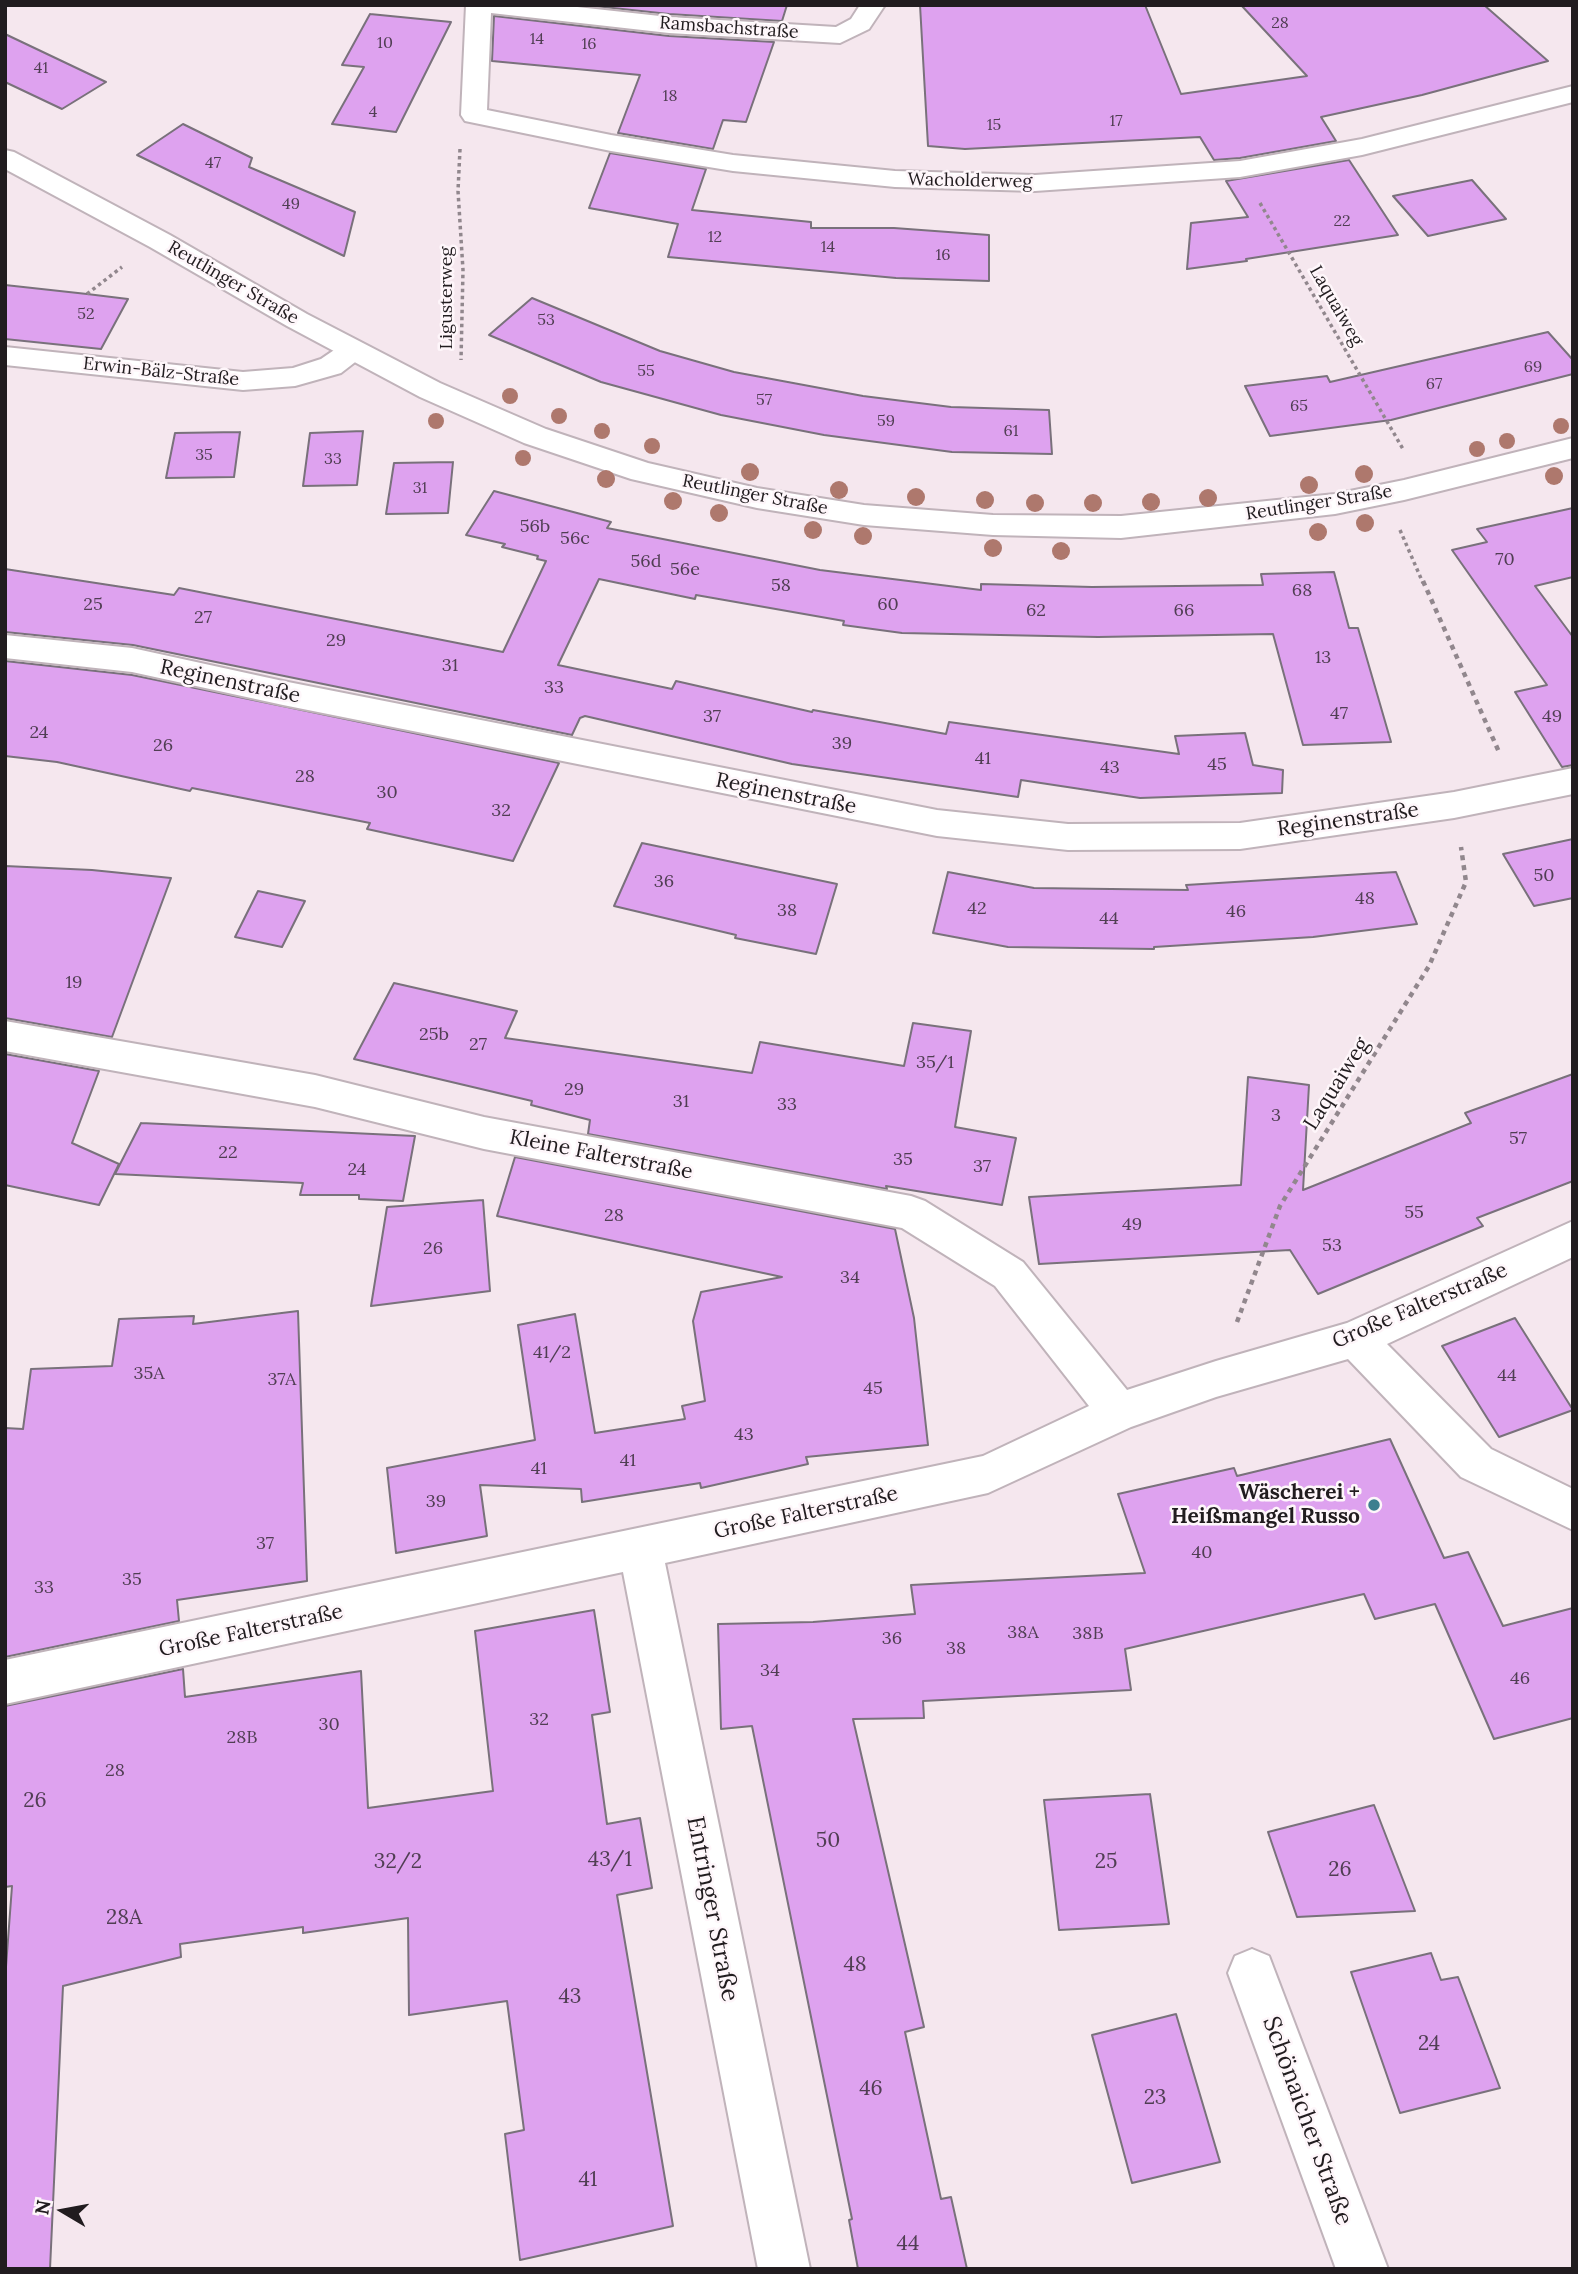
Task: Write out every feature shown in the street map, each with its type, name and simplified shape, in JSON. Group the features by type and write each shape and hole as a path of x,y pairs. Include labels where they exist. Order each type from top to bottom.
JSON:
{"street":[{"name":"Wacholderweg","path":"480,5 474,115 733,163 895,179 1035,183 1240,169 1362,148 1573,94"},
{"name":"Ramsbachstraße","path":"489,5 669,24 840,35 860,24 873,5"},
{"name":"Reutlinger Straße","path":"5,158 430,390 535,436 642,472 757,498 864,515 993,525 1121,527 1252,515 1335,503 1404,490 1573,448"},
{"name":"Erwin-Bälz-Straße","path":"5,356 243,381 295,377 331,366 353,350"},
{"name":"Reginenstraße","path":"5,646 132,660 283,693 937,823 1068,837 1240,836 1454,805 1573,781"},
{"name":"Kleine Falterstraße","path":"5,1036 315,1091 484,1133 911,1213 1009,1274 1119,1412"},
{"name":"Große Falterstraße","path":"5,1682 988,1474 1119,1412 1216,1379 1355,1339 1573,1238"},
{"path":"1355,1339 1476,1463 1573,1510"},
{"name":"Entringer Straße","path":"640,1549 784,2269"},
{"name":"Schönaicher Straße","path":"1252,1973 1362,2269"}],"path":[{"name":"Laquaiweg","path":"1240,169 1408,458"},
{"name":"Ligusterweg","path":"430,390 461,367 463,270 458,191"},
{"path":"1399,530 1517,792"},
{"name":"Laquaiweg","path":"1216,1379 1280,1206 1429,966 1466,882 1454,805"}],"building":[{"path":"585,5 787,5 782,21 669,14"},
{"path":"920,5 1145,5 1181,94 1307,76 1241,5 1484,5 1548,61 1422,95 1321,117 1336,141 1240,158 1214,160 1200,137 965,149 928,146"},
{"path":"370,14 451,22 396,132 332,124 364,67 342,65"},
{"path":"494,16 669,36 774,42 746,122 723,120 713,149 618,133 640,75 492,61"},
{"path":"5,34 106,82 62,109 5,82"},
{"path":"183,124 252,158 249,167 355,212 344,256 137,155"},
{"path":"610,153 706,169 692,210 811,222 811,228 894,228 989,235 989,281 896,278 668,257 678,224 589,208"},
{"path":"1349,160 1398,235 1187,269 1191,223 1248,217 1226,181"},
{"path":"1472,180 1506,219 1428,236 1393,196"},
{"path":"5,285 128,299 101,349 5,339"},
{"path":"532,298 660,351 734,372 863,396 951,407 1049,410 1052,454 952,452 824,435 721,415 601,382 489,335"},
{"path":"1548,332 1573,360 1573,374 1391,420 1270,436 1245,386 1327,376 1330,382"},
{"path":"363,431 357,485 303,486 310,433"},
{"path":"240,432 234,477 166,478 175,433"},
{"path":"453,462 448,513 386,514 394,463"},
{"path":"494,491 611,522 607,528 820,570 981,590 981,584 1092,587 1263,585 1261,574 1334,572 1349,628 1358,628 1391,742 1303,745 1273,634 1098,637 902,633 843,625 844,621 696,595 695,599 599,579 558,665 672,689 676,681 812,712 813,710 946,734 949,722 1179,754 1175,736 1245,733 1253,765 1283,770 1282,793 1140,798 1021,780 1018,797 792,764 585,716 580,718 572,735 133,645 5,632 5,569 174,595 179,588 503,652 546,561 537,559 538,556 502,547 505,544 466,535"},
{"path":"1573,508 1573,577 1535,586 1573,637 1573,765 1562,767 1515,692 1547,685 1452,550 1487,542 1477,529"},
{"path":"5,661 132,675 559,763 513,861 367,829 370,823 192,788 190,791 57,762 5,756"},
{"path":"1573,839 1573,898 1534,906 1503,854"},
{"path":"642,843 837,884 816,954 735,938 736,935 614,906"},
{"path":"5,866 92,870 171,878 112,1037 5,1018"},
{"path":"948,872 1034,888 1188,890 1186,885 1396,872 1417,924 1313,937 1154,949 1008,947 933,933"},
{"path":"258,891 305,901 282,947 235,937"},
{"path":"394,983 517,1011 505,1038 752,1073 760,1042 904,1066 913,1023 971,1031 955,1127 1016,1138 1002,1205 886,1186 887,1189 588,1134 590,1120 531,1105 532,1101 354,1059"},
{"path":"5,1054 99,1071 72,1143 119,1164 99,1205 5,1185"},
{"path":"1573,1074 1573,1181 1477,1218 1483,1226 1318,1294 1290,1250 1039,1264 1029,1197 1241,1185 1248,1077 1309,1085 1303,1190 1471,1123 1465,1113"},
{"path":"141,1123 415,1136 403,1201 359,1199 359,1195 300,1195 303,1183 115,1174"},
{"path":"515,1157 895,1229 914,1318 928,1445 806,1457 808,1464 701,1488 700,1483 582,1502 581,1489 480,1485 487,1536 396,1553 387,1468 535,1440 518,1325 575,1314 595,1433 685,1419 682,1406 705,1401 693,1321 701,1292 782,1277 497,1216"},
{"path":"483,1200 490,1291 371,1306 387,1207"},
{"path":"298,1311 307,1581 177,1600 179,1621 5,1657 5,1428 23,1429 31,1369 112,1366 119,1319 194,1316 193,1324"},
{"path":"1515,1318 1573,1410 1499,1437 1442,1346"},
{"path":"1390,1439 1444,1558 1468,1552 1503,1626 1573,1608 1573,1718 1494,1739 1435,1604 1375,1619 1364,1594 1125,1649 1131,1690 923,1701 924,1718 853,1719 924,2027 905,2032 941,2199 951,2197 967,2269 858,2269 849,2220 852,2219 752,1726 721,1729 718,1624 813,1622 915,1614 911,1585 1145,1573 1118,1494 1234,1468 1237,1476"},
{"path":"594,1610 610,1712 592,1715 607,1824 640,1818 652,1888 617,1895 673,2226 520,2260 505,2134 524,2130 507,2001 409,2015 408,1918 303,1933 303,1927 180,1944 181,1957 63,1986 50,2269 5,2269 5,1980 12,1886 5,1887 5,1706 183,1669 185,1697 361,1671 368,1808 493,1791 475,1631"},
{"path":"1150,1794 1169,1924 1059,1930 1044,1800"},
{"path":"1374,1805 1415,1911 1297,1917 1268,1832"},
{"path":"1431,1953 1441,1980 1458,1977 1500,2088 1400,2113 1351,1972"},
{"path":"1176,2014 1220,2162 1132,2183 1092,2035"}],"place":[{"name":"Wäscherei + Heißmangel Russo","path":"1374,1505"}]}
